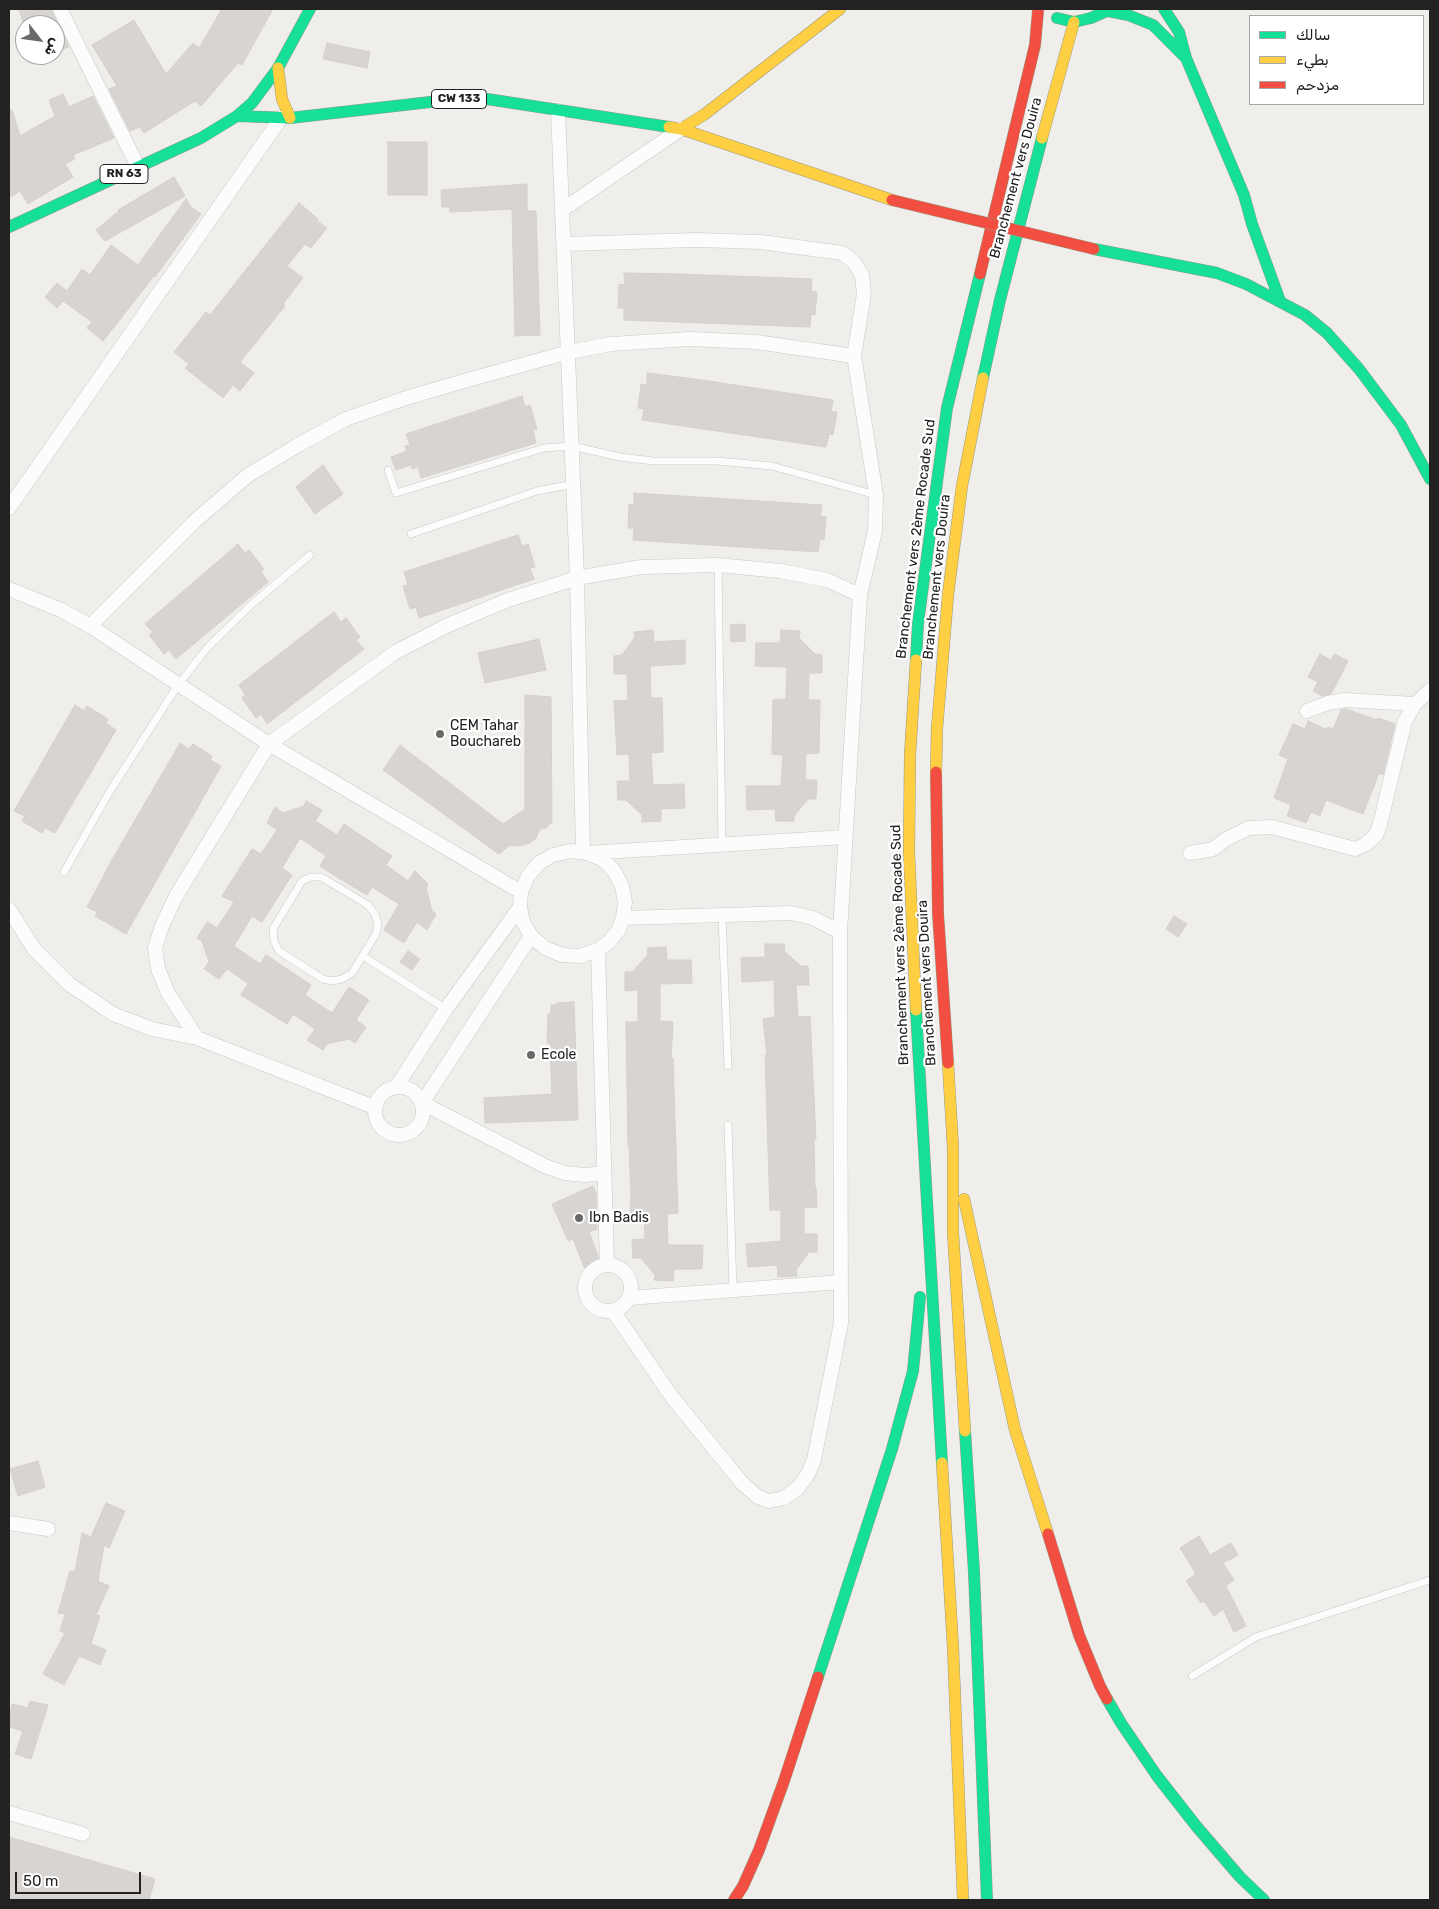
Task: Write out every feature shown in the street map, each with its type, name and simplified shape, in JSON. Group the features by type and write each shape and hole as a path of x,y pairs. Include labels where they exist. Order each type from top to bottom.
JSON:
{"main road":[{"name":"RN 63","path":"9,226 215,131 237,116 256,97 278,68 310,9"},
{"path":"681,129 704,114 840,9"},
{"path":"1164,9 1179,32 1186,58 1244,195 1252,224 1264,251 1280,301"},
{"path":"1036,10 1074,22 1091,18 1110,10 1128,15 1153,26 1186,58"},
{"name":"Branchement vers 2ème Rocade Sud","path":"924,1140 909,852 910,755 918,622 947,408 1035,45 1036,10"},
{"name":"Branchement vers Douira","path":"953,1148 938,913 935,803 937,729 948,595 962,486 1000,300 1026,196 1074,22"},
{"path":"278,68 286,118"},
{"name":"CW 133","path":"237,116 286,118 474,97 681,129 892,200 1094,249 1218,273 1280,301 1305,315 1327,333 1359,369 1401,425 1430,479"},
{"path":"734,1900 743,1886 759,1850 784,1781 892,1449 913,1371 920,1285 924,1140"},
{"path":"924,1140 953,1647 963,1900"},
{"path":"953,1148 954,1232 974,1582 987,1900"},
{"path":"953,1148 1015,1430 1079,1635 1100,1686 1121,1723 1157,1776 1228,1863 1264,1900"}],"street":[{"path":"60,9 138,167"},
{"path":"558,111 574,484 585,853"},
{"path":"9,508 286,118"},
{"path":"562,210 681,129"},
{"path":"564,244 705,240 761,242 842,253 854,261 862,275 864,294 854,356 876,495 875,531 860,595 840,932 841,1323 814,1460 808,1474 798,1488 784,1498 769,1501 758,1497 742,1483 672,1397 613,1311"},
{"path":"90,626 195,521 247,476 298,444 346,419 397,401 569,352 611,344 690,339 756,342 854,356"},
{"path":"197,1038 168,993 158,968 155,948 162,926 176,896 269,744 394,653 508,600 577,578 641,567 718,565 780,571 827,580 860,595"},
{"path":"9,589 61,610 90,626 269,744 522,892"},
{"path":"1190,853 1213,850 1226,839 1250,828 1272,827 1355,849 1366,844 1376,835 1380,824 1404,721 1415,704 1430,690"},
{"path":"1306,711 1328,703 1345,700 1415,704"},
{"path":"585,853 602,860 614,871 622,886 626,902 623,918 618,931 609,942 598,950 580,956 562,955 544,948 531,936 524,922 520,907 522,892 528,876 539,863 554,855 570,851 585,853 845,836"},
{"path":"397,1086 446,1009 520,907"},
{"path":"9,909 34,949 69,984 113,1014 152,1029 197,1038 374,1107"},
{"path":"623,918 791,913 813,918 840,932"},
{"path":"531,936 422,1102 422,1118 418,1126 405,1134 397,1135 382,1129 374,1115 374,1107 382,1093 389,1088 405,1087 412,1090 422,1102 545,1166 564,1173 585,1175 604,1173"},
{"path":"598,950 607,1265"},
{"path":"607,1265 614,1266 622,1269 628,1275 631,1282 629,1298 625,1304 613,1311 599,1310 593,1306 585,1294 585,1285 592,1271 607,1265"},
{"path":"629,1298 841,1282"},
{"path":"9,1523 48,1530"},
{"path":"9,1813 83,1834"}],"lane":[{"path":"388,470 396,493 544,448 572,446 620,457 653,461 717,461 772,466 876,495"},
{"path":"411,534 537,491 574,484"},
{"path":"64,872 110,791 178,685 207,648 252,604 310,555"},
{"path":"718,565 722,845"},
{"path":"311,877 321,877 368,905 375,914 378,925 376,934 363,956 352,973 342,979 332,981 323,978 279,951 274,941 273,928 302,881 311,877"},
{"path":"722,916 728,1066"},
{"path":"363,956 446,1009"},
{"path":"728,1126 733,1290"},
{"path":"1192,1676 1256,1637 1430,1580"}],"building":[{"path":"19,9 51,9 54,15 21,15"},
{"path":"222,9 273,9 242,65 238,63 201,106 195,101 144,133 140,127 130,131 109,89 117,86 92,45 134,20 166,74 193,43 199,48"},
{"path":"65,39 69,47 65,48"},
{"path":"327,43 370,52 367,68 323,59"},
{"path":"63,94 69,107 93,96 114,138 73,155 75,159 65,164 73,177 28,204 20,191 9,198 9,111 12,110 20,136 55,116 49,100"},
{"path":"388,142 427,142 427,195 388,195"},
{"path":"174,177 185,196 105,241 96,230 118,210"},
{"path":"527,184 527,211 536,211 540,335 515,336 512,209 450,212 449,207 442,207 441,190"},
{"path":"186,199 191,207 201,214 155,277 103,341 87,328 92,322 63,301 57,308 45,297 57,283 67,291 82,269 90,275 111,245 138,265"},
{"path":"299,203 327,228 311,248 305,244 287,266 303,278 283,304 285,306 240,362 254,373 240,391 233,385 223,398 185,368 189,364 174,352 206,312 210,315"},
{"path":"624,273 812,279 811,291 817,292 815,315 811,314 810,327 624,320 624,308 618,308 619,284 625,285"},
{"path":"647,373 833,400 831,412 837,412 833,435 829,434 826,447 642,420 644,409 638,408 641,384 647,385"},
{"path":"522,396 525,407 530,405 537,429 533,430 536,443 421,478 418,467 412,469 411,465 396,470 391,457 407,451 405,446 410,445 406,434"},
{"path":"323,465 343,494 315,514 296,487"},
{"path":"634,493 822,505 820,516 826,517 824,540 820,539 818,552 633,540 634,528 628,528 629,504 634,505"},
{"path":"518,535 522,546 528,544 535,567 530,568 534,579 419,618 416,607 410,609 403,586 408,585 404,572"},
{"path":"238,544 245,553 249,550 264,569 261,572 268,582 176,659 169,650 164,654 149,635 153,632 145,624"},
{"path":"334,612 341,622 346,618 360,637 356,640 364,649 267,724 261,714 256,718 242,698 245,695 239,685"},
{"path":"745,624 745,641 731,642 730,625"},
{"path":"653,630 654,642 685,640 685,664 650,666 651,698 662,698 663,734 663,752 651,753 653,785 684,784 685,808 661,809 661,821 642,822 642,815 626,800 618,800 617,781 630,781 629,754 617,755 614,701 628,700 627,674 614,674 614,656 622,655 635,637 634,632"},
{"path":"781,630 800,631 799,638 815,654 822,655 822,673 809,673 808,700 820,700 819,753 806,754 805,780 817,780 816,799 808,799 794,816 794,821 776,821 775,809 747,810 746,786 781,786 783,755 772,754 773,700 786,699 787,667 755,666 756,643 780,643"},
{"path":"539,639 546,670 485,683 478,653"},
{"path":"1320,654 1331,660 1334,654 1348,661 1331,694 1322,696 1313,691 1318,682 1308,677"},
{"path":"525,695 551,697 552,822 546,828 540,829 536,838 530,843 520,846 510,845 499,854 383,770 400,745 503,824 525,809"},
{"path":"75,705 84,711 87,706 108,719 106,723 116,730 55,833 45,828 42,833 22,821 25,816 14,811"},
{"path":"1346,709 1395,724 1383,775 1379,773 1363,814 1326,800 1320,816 1311,812 1306,823 1287,816 1291,805 1274,798 1288,759 1279,755 1293,724 1305,729 1308,721 1327,730 1328,727 1333,729 1341,710"},
{"path":"180,743 189,749 193,744 212,756 210,760 221,766 126,934 95,916 97,912 87,907 113,858"},
{"path":"306,801 322,810 315,821 337,835 344,824 392,856 386,865 408,881 415,871 428,884 426,888 432,911 436,914 427,930 417,922 404,943 384,930 399,904 372,887 367,895 320,866 326,856 300,838 282,868 292,875 262,922 252,916 234,946 260,964 266,955 311,985 305,995 332,1013 349,987 369,1000 356,1020 366,1027 355,1043 349,1039 327,1044 323,1050 307,1040 315,1029 293,1014 287,1024 241,995 248,983 227,969 219,979 204,969 209,962 202,941 197,938 207,922 217,928 234,902 222,896 252,849 261,854 277,830 267,823 275,807 283,813 304,806"},
{"path":"1174,916 1187,924 1178,937 1166,929"},
{"path":"765,944 785,944 784,951 801,966 808,966 809,985 796,985 798,1017 810,1016 816,1139 814,1139 817,1207 804,1208 804,1234 817,1234 817,1252 809,1252 796,1270 797,1276 778,1277 777,1265 748,1267 746,1244 781,1241 781,1210 770,1210 765,1055 767,1055 763,1019 775,1017 774,980 742,982 741,958 765,957"},
{"path":"666,947 667,960 691,960 692,983 660,984 660,1021 673,1022 671,1058 673,1058 678,1213 667,1214 668,1245 703,1245 702,1269 674,1269 673,1281 654,1280 655,1275 641,1258 633,1258 632,1240 645,1239 644,1213 630,1215 631,1194 628,1145 626,1022 638,1022 638,990 625,991 625,972 632,972 648,955 647,948"},
{"path":"408,951 420,959 412,970 400,962"},
{"path":"574,1002 578,1120 485,1123 484,1098 552,1094 550,1043 547,1043 548,1014 551,1014 551,1005"},
{"path":"593,1186 596,1193 597,1229 589,1232 598,1256 598,1264 585,1269 573,1239 568,1241 552,1204"},
{"path":"38,1461 45,1487 18,1496 10,1469"},
{"path":"106,1503 125,1511 109,1548 104,1545 98,1581 109,1586 96,1615 100,1616 91,1644 106,1650 100,1665 79,1656 64,1685 43,1674 65,1633 60,1631 65,1614 58,1613 70,1571 75,1572 82,1533 91,1537"},
{"path":"1199,1536 1210,1555 1231,1543 1238,1555 1223,1563 1234,1580 1226,1586 1246,1626 1234,1632 1223,1609 1214,1616 1204,1601 1201,1603 1186,1581 1196,1574 1180,1548"},
{"path":"30,1701 48,1705 31,1759 15,1754 23,1731 9,1727 12,1704 28,1708"},
{"path":"9,1837 155,1879 149,1900 9,1900"}],"traffic: fast":[{"path":"9,227 201,138 237,116 252,103 278,68 310,9"},
{"path":"1057,18 1074,22 1091,18 1111,9"},
{"path":"1164,9 1179,32 1186,58 1244,195 1252,224 1280,301"},
{"path":"1108,11 1128,15 1153,25 1185,57"},
{"path":"237,116 290,118 474,97 669,127"},
{"path":"983,378 1000,300 1042,138"},
{"path":"1094,249 1217,273 1246,284 1305,315 1327,333 1359,369 1401,425 1430,479"},
{"path":"916,660 918,623 947,408 980,274"},
{"path":"916,1010 942,1463"},
{"path":"818,1677 892,1449 913,1371 920,1297"},
{"path":"965,1431 974,1572 987,1900"},
{"path":"1107,1699 1157,1776 1240,1877 1264,1900"}],"traffic: slow":[{"path":"669,127 681,129 705,114 840,9"},
{"path":"1042,138 1074,22"},
{"path":"278,68 282,99 290,118"},
{"path":"681,129 892,200"},
{"path":"936,772 937,729 948,595 962,486 983,378"},
{"path":"916,660 910,755 909,852 916,1010"},
{"path":"948,1063 953,1148 953,1232 965,1431"},
{"path":"964,1199 1015,1430 1048,1534"},
{"path":"942,1463 953,1647 963,1900"}],"traffic: jam":[{"path":"980,274 1035,45 1038,11"},
{"path":"892,200 1094,249"},
{"path":"936,772 938,913 948,1063"},
{"path":"1048,1534 1079,1635 1107,1699"},
{"path":"734,1900 743,1886 759,1850 818,1677"}],"place":[{"name":"CEM Tahar Bouchareb","path":"440,734"},
{"name":"Ecole","path":"531,1055"},
{"name":"Ibn Badis","path":"579,1218"}]}
